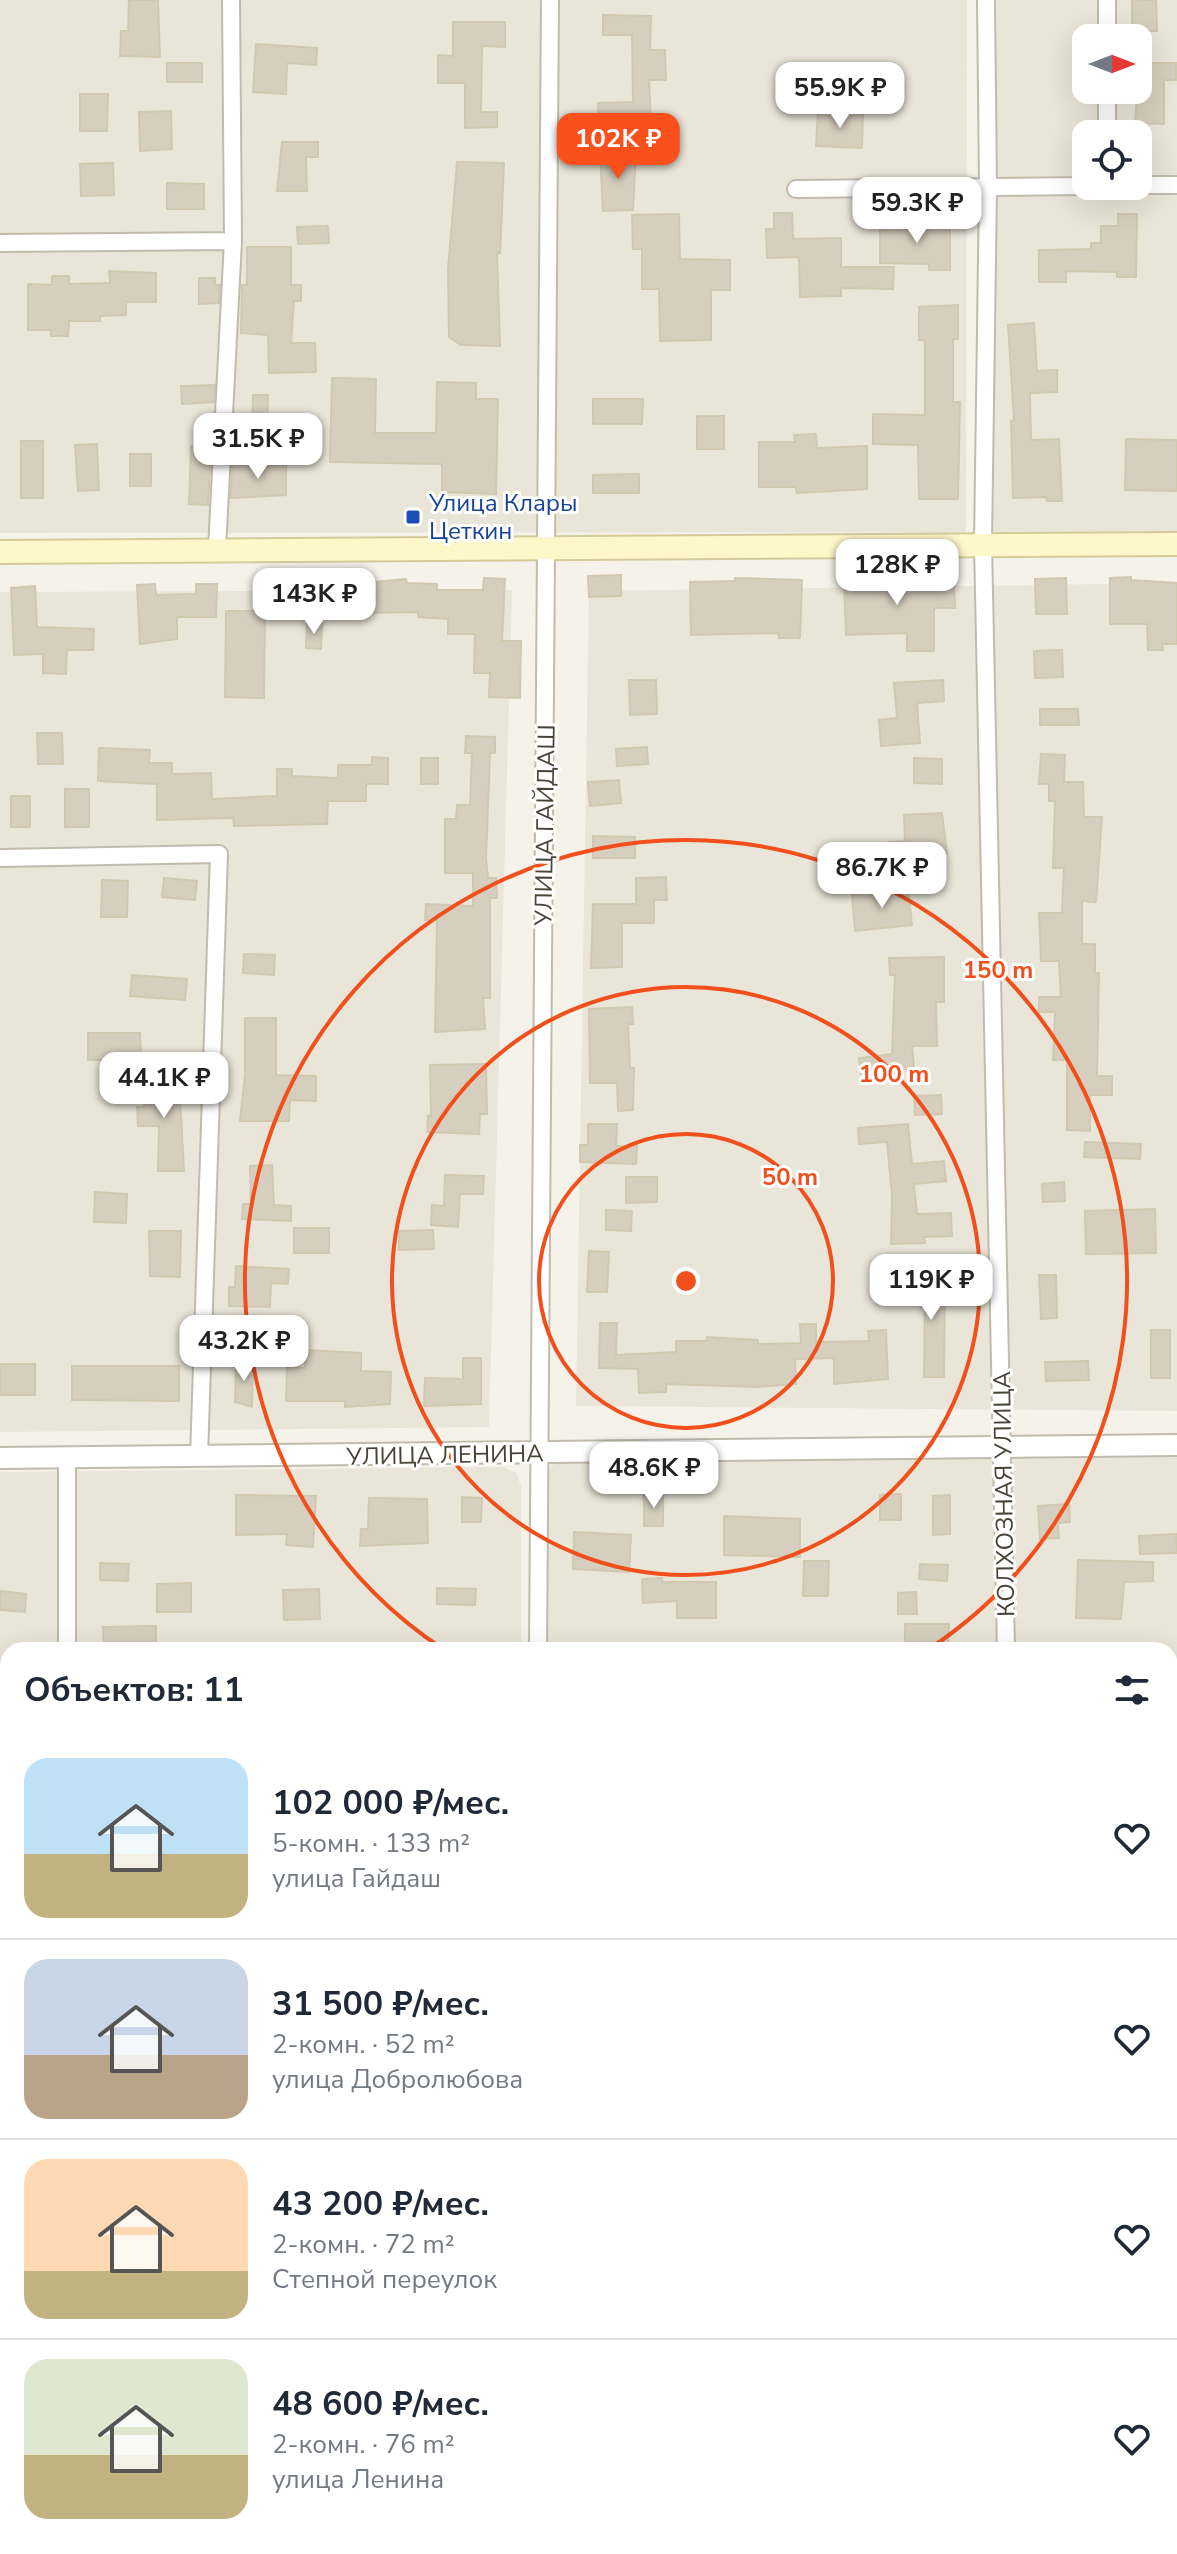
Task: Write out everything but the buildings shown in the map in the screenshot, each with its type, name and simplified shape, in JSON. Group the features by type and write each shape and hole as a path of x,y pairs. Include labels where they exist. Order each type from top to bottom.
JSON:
{"main road":[{"path":"0,552 1177,544"}],"street":[{"path":"217,549 233,241 231,0"},
{"name":"УЛИЦА ГАЙДАШ","path":"538,1642 550,0"},
{"name":"КОЛХОЗНАЯ УЛИЦА","path":"986,0 988,187 983,544 1006,1642"},
{"path":"1107,0 1107,24"},
{"path":"1152,185 1177,185"},
{"path":"796,189 1072,186"},
{"path":"0,243 233,241"},
{"path":"0,858 219,854 199,1457"},
{"name":"УЛИЦА ЛЕНИНА","path":"0,1458 1177,1445"},
{"path":"67,1457 67,1642"}],"shaded area":[{"path":"0,0 967,0 966,532 0,533"},
{"path":"997,0 1177,0 1177,535 989,537"},
{"path":"1177,583 1177,1411 576,1406 589,591"},
{"path":"512,590 489,1427 0,1432 0,592"},
{"path":"1177,1456 1177,1642 546,1642 546,1476 552,1465 565,1461"},
{"path":"504,1467 516,1473 521,1486 521,1642 0,1642 0,1472"}],"place":[{"name":"Улица Клары Цеткин","path":"413,517"}]}
